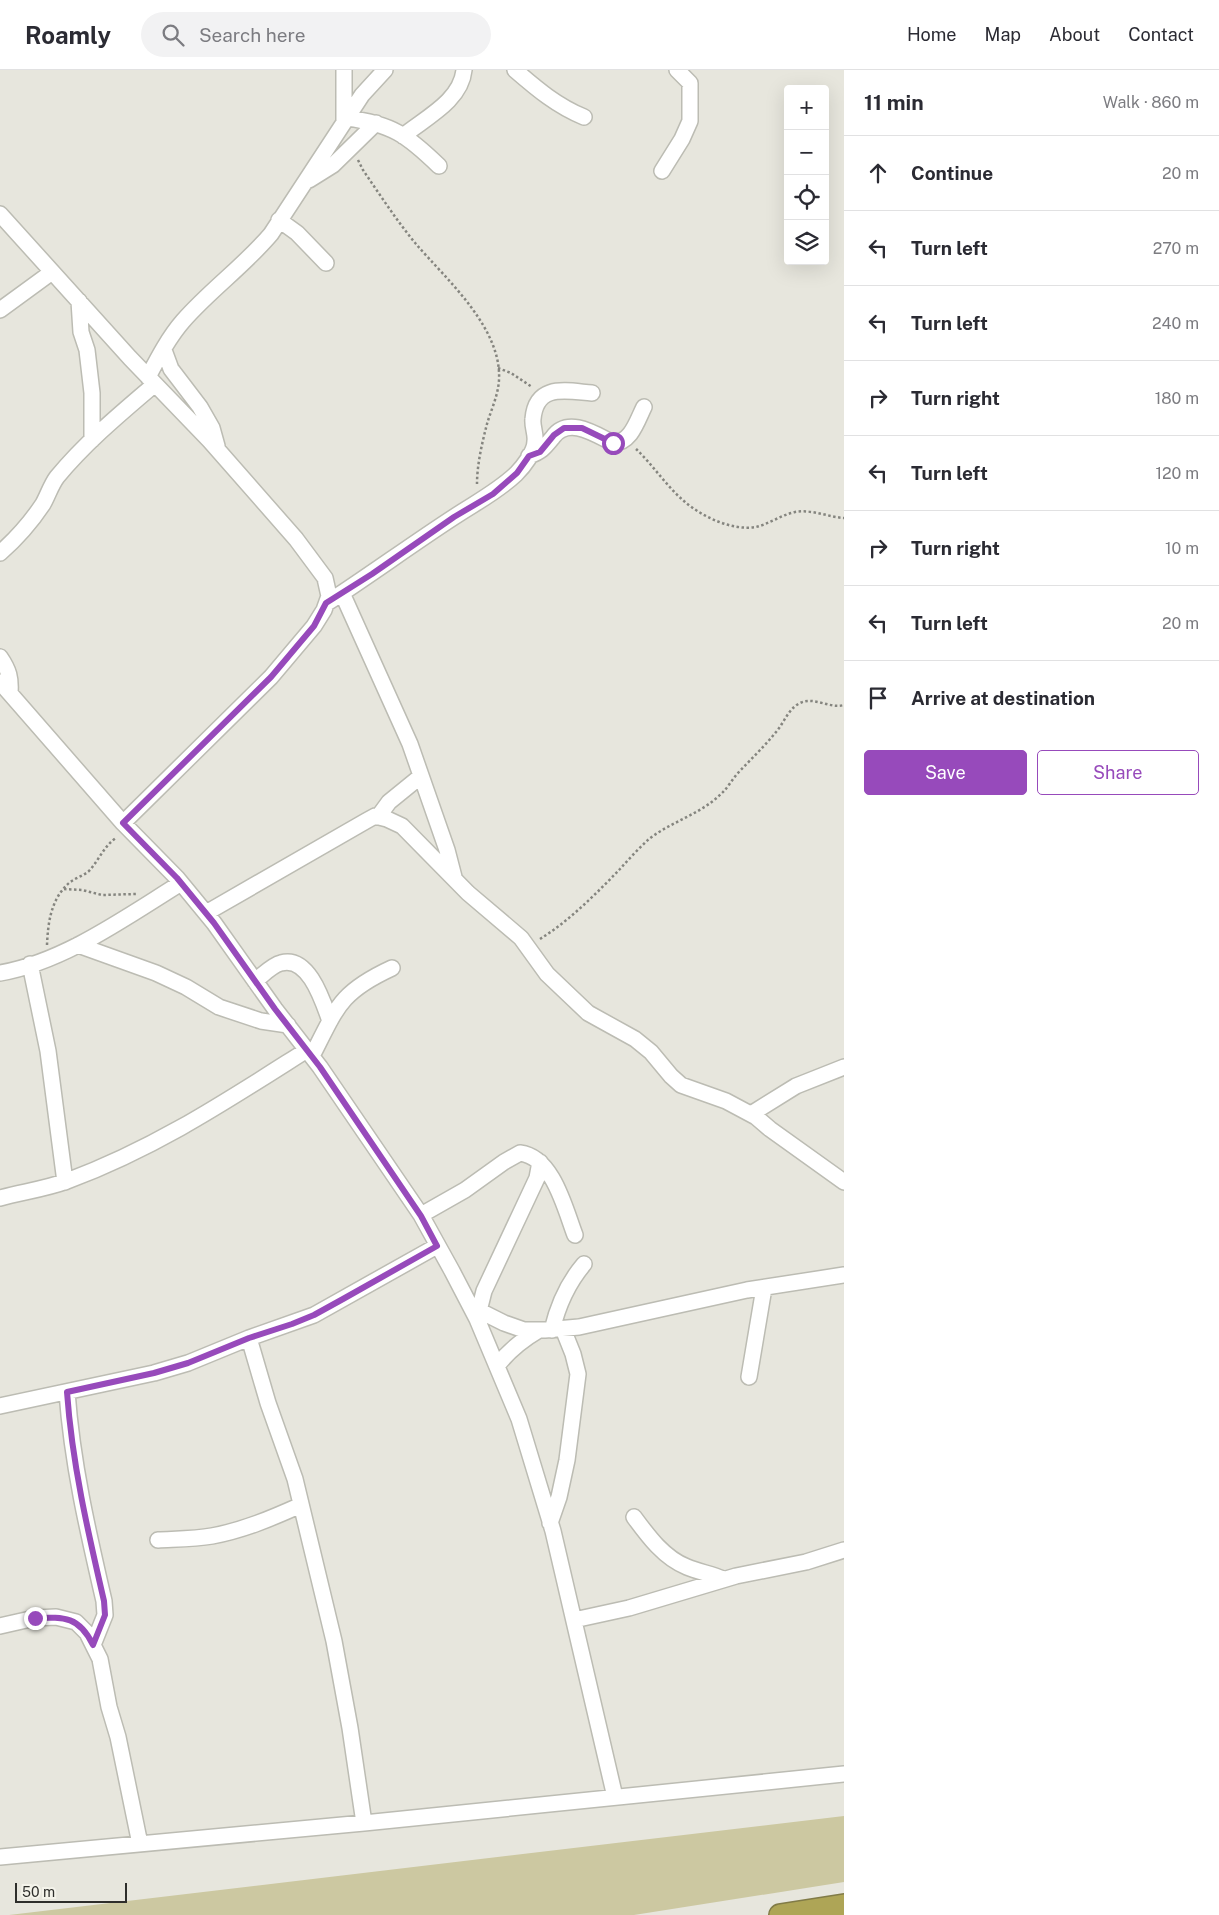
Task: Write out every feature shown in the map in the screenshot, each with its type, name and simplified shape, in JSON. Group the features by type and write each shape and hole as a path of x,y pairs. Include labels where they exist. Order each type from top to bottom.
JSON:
{"highway":[{"path":"780,1915 844,1905"}],"street":[{"path":"344,70 345,120"},
{"path":"0,553 11,543 44,503 56,478 152,380 164,350 182,322 210,293 254,254 271,234 345,120 362,96 385,70"},
{"path":"403,136 451,98 460,83 464,70"},
{"path":"515,70 549,98 584,117"},
{"path":"662,171 682,140 690,121 690,83 676,70"},
{"path":"345,120 376,123 386,126 422,150 440,166"},
{"path":"306,181 333,165 376,123"},
{"path":"0,214 219,450 296,538 325,578 329,596 314,626 271,677 127,827"},
{"path":"280,220 297,233 326,264"},
{"path":"0,310 52,272"},
{"path":"79,301 92,393 92,440"},
{"path":"164,350 171,369 200,407 212,428 219,450"},
{"path":"326,603 493,494 517,473 533,451 535,442 532,420 536,403 543,395 552,391 592,393"},
{"path":"529,456 540,452 554,435 564,428 582,428 613,443 619,443 626,439 644,407"},
{"path":"342,593 391,699 421,776 455,879"},
{"path":"0,657 8,668 11,678 10,693"},
{"path":"0,682 127,827 181,883 206,913 310,1053 421,1216 476,1309 496,1366 519,1419 550,1523 615,1797"},
{"path":"378,817 389,802 421,776"},
{"path":"206,913 375,816 387,819 402,826 468,893 521,938 547,974 588,1013 635,1039 681,1085 726,1101 751,1114 844,1182"},
{"path":"0,973 67,951 181,883"},
{"path":"78,945 156,973 186,987 219,1007 261,1021 288,1025"},
{"path":"255,981 275,965 283,962 294,963 309,975 317,988 330,1021"},
{"path":"30,964 48,1051 65,1182"},
{"path":"0,1198 65,1182 131,1155 310,1053 336,1008 350,992 368,979 392,968"},
{"path":"751,1114 796,1086 844,1067"},
{"path":"421,1216 465,1190 520,1153 533,1156 540,1162 558,1188 575,1235"},
{"path":"476,1309 537,1178 540,1162"},
{"path":"0,1406 154,1373 188,1363 249,1338 314,1315 437,1246"},
{"path":"496,1366 517,1344 551,1330 573,1276 584,1264"},
{"path":"476,1309 504,1323 524,1330 551,1330 579,1327 679,1304 844,1275"},
{"path":"749,1377 764,1288"},
{"path":"550,1523 559,1497 566,1460 578,1374 573,1354 551,1330"},
{"path":"249,1338 268,1403 295,1479 334,1641 350,1728 364,1823"},
{"path":"67,1392 70,1430 80,1493 104,1601 105,1615 93,1645"},
{"path":"158,1540 211,1536 239,1530 266,1522 301,1505"},
{"path":"634,1517 646,1533 670,1558 685,1567 723,1579"},
{"path":"574,1620 630,1608 723,1579 806,1562 844,1550"},
{"path":"0,1626 35,1618 56,1617 76,1622 87,1634 100,1659 140,1844"},
{"path":"0,1857 364,1823 844,1774"}],"path":[{"path":"352,148 363,170 416,243 472,309 492,345 498,368 497,392 487,424 480,458 477,480 477,503"},
{"path":"498,368 511,373 543,395"},
{"path":"626,439 658,471 684,501 698,512 721,522 742,528 755,527 796,512 812,512 832,518 844,518"},
{"path":"527,947 564,922 609,880 646,841 663,828 706,807 723,792 735,776 777,731 788,714 798,704 812,701 836,707 844,705"},
{"path":"47,958 48,926 53,905 70,882 87,872 103,850 127,827"},
{"path":"64,889 102,894 135,893 152,901"}],"shaded area":[{"path":"844,1816 844,1882 634,1915 9,1915"}],"route":[{"path":"35,1618 56,1617 76,1622 87,1634 93,1645 105,1615 104,1601 80,1493 70,1430 67,1392 154,1373 188,1363 249,1338 292,1324 314,1315 437,1246 421,1216 320,1067 275,1009 214,923 177,878 123,823 271,677 314,626 326,603 372,574 454,517 493,494 517,473 529,456 540,452 554,435 564,428 582,428 613,443"}]}
